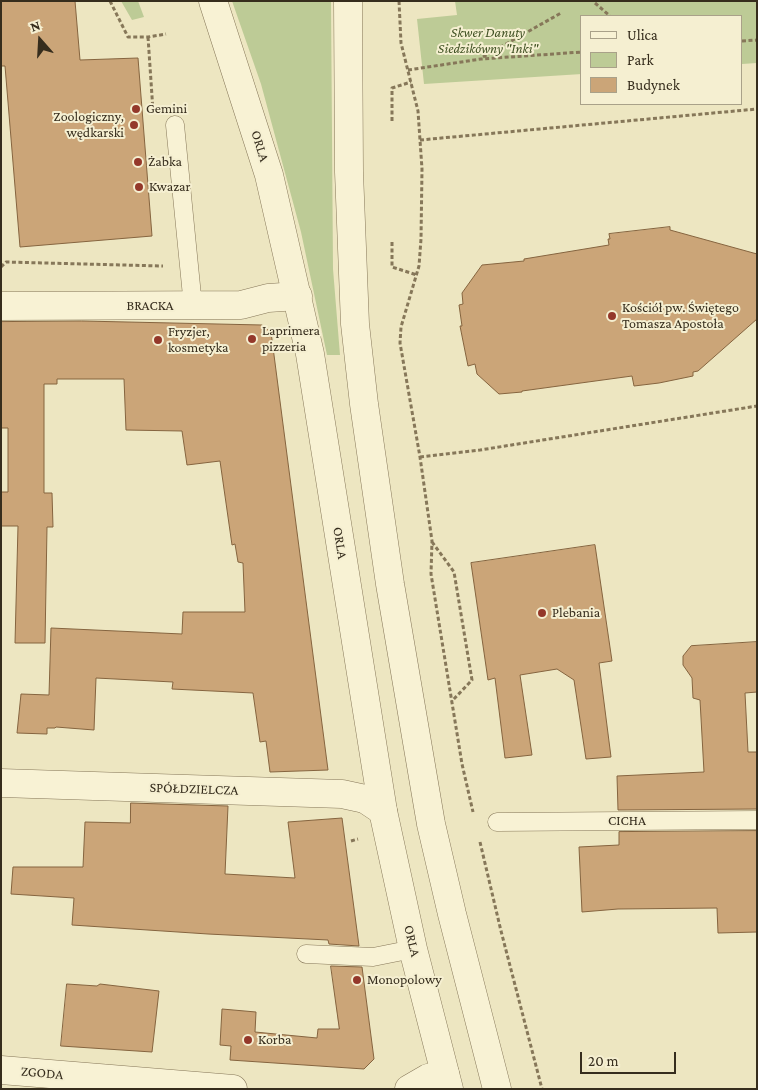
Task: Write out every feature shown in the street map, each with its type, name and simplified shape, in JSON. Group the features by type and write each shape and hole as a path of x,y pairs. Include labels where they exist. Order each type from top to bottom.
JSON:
{"street":[{"name":"ORLA","path":"213,1 269,175 298,296 310,354 383,811 413,948 447,1081"},
{"path":"348,1 349,172 355,324 364,404 390,584 432,824 452,914 497,1089"},
{"name":"BRACKA","path":"1,306 241,305 268,298 298,296"},
{"name":"SPÓŁDZIELCZA","path":"1,783 342,794 365,799 383,811"},
{"name":"ZGODA","path":"1,1070 233,1089"},
{"path":"409,1089 428,1078 447,1081"}],"lane":[{"path":"175,125 193,306"},
{"name":"CICHA","path":"497,822 757,820"},
{"path":"306,954 373,957 413,948"}],"path":[{"path":"110,1 128,37 148,37 166,34"},
{"path":"399,1 400,33 418,111 421,239 419,266 402,327 400,343 420,457 432,542 431,574 462,764 474,814"},
{"path":"595,3 609,15"},
{"path":"480,59 562,13"},
{"path":"148,37 153,117"},
{"path":"743,41 757,40"},
{"path":"408,70 480,59 580,52"},
{"path":"392,121 392,88 411,82"},
{"path":"420,140 757,109"},
{"path":"392,242 392,267 417,275"},
{"path":"1,267 6,262 164,266 163,256"},
{"path":"420,457 480,450 757,406"},
{"path":"432,542 454,572 472,680 452,701"},
{"path":"480,841 542,1089"}],"green space":[{"path":"121,1 138,1 144,17 132,20"},
{"path":"232,1 331,1 333,269 340,355 327,355 301,232 261,84"},
{"name":"Skwer Danuty Siedzikówny \"Inki\"","path":"455,1 757,1 757,63 743,64 743,15 580,15 580,74 424,84 417,19 457,15"}],"building":[{"path":"1,1 75,1 80,60 138,58 152,236 20,247 5,66 1,66"},
{"name":"Kościół pw. Świętego Tomasza Apostoła","path":"670,227 670,230 757,254 757,319 698,371 693,372 693,376 634,386 632,376 499,394 477,374 475,364 468,366 460,326 462,326 459,305 463,304 462,293 482,265 524,261 524,259 609,245 609,234"},
{"path":"82,321 262,325 271,332 328,770 270,772 266,741 260,742 253,693 172,689 173,682 96,678 94,730 56,727 47,728 47,734 17,733 21,694 49,695 51,628 182,634 183,612 245,612 243,563 238,562 235,544 232,545 220,461 187,465 182,431 126,430 124,379 57,379 57,384 44,384 44,493 52,493 53,527 47,527 45,643 15,643 18,526 1,526 1,492 8,492 8,428 1,428 1,322"},
{"name":"Plebania","path":"595,545 612,661 599,663 611,757 586,759 574,680 557,669 520,675 532,755 505,758 495,678 488,680 471,563"},
{"path":"757,642 757,692 745,693 748,752 757,752 757,809 618,810 617,776 704,772 700,700 693,698 692,678 683,665 683,656 691,646"},
{"path":"131,803 228,806 225,874 295,878 288,822 342,818 359,946 329,944 328,940 72,925 74,898 11,894 13,867 83,867 85,822 130,823"},
{"path":"757,831 757,932 718,933 717,908 618,909 582,912 579,847 619,845 619,832"},
{"path":"331,966 362,967 374,1059 364,1069 230,1060 231,1046 220,1045 222,1009 256,1012 255,1032 317,1038 318,1029 339,1029"},
{"path":"67,984 97,986 100,984 159,991 152,1052 61,1046"}],"place":[{"name":"Gemini","path":"136,109"},
{"name":"Zoologiczny, wędkarski","path":"134,125"},
{"name":"Żabka","path":"138,162"},
{"name":"Kwazar","path":"139,187"},
{"name":"Kościół pw. Świętego Tomasza Apostoła","path":"612,316"},
{"name":"Laprimera pizzeria","path":"252,339"},
{"name":"Fryzjer, kosmetyka","path":"158,340"},
{"name":"Plebania","path":"542,613"},
{"name":"Monopolowy","path":"357,980"},
{"name":"Korba","path":"248,1040"}]}
